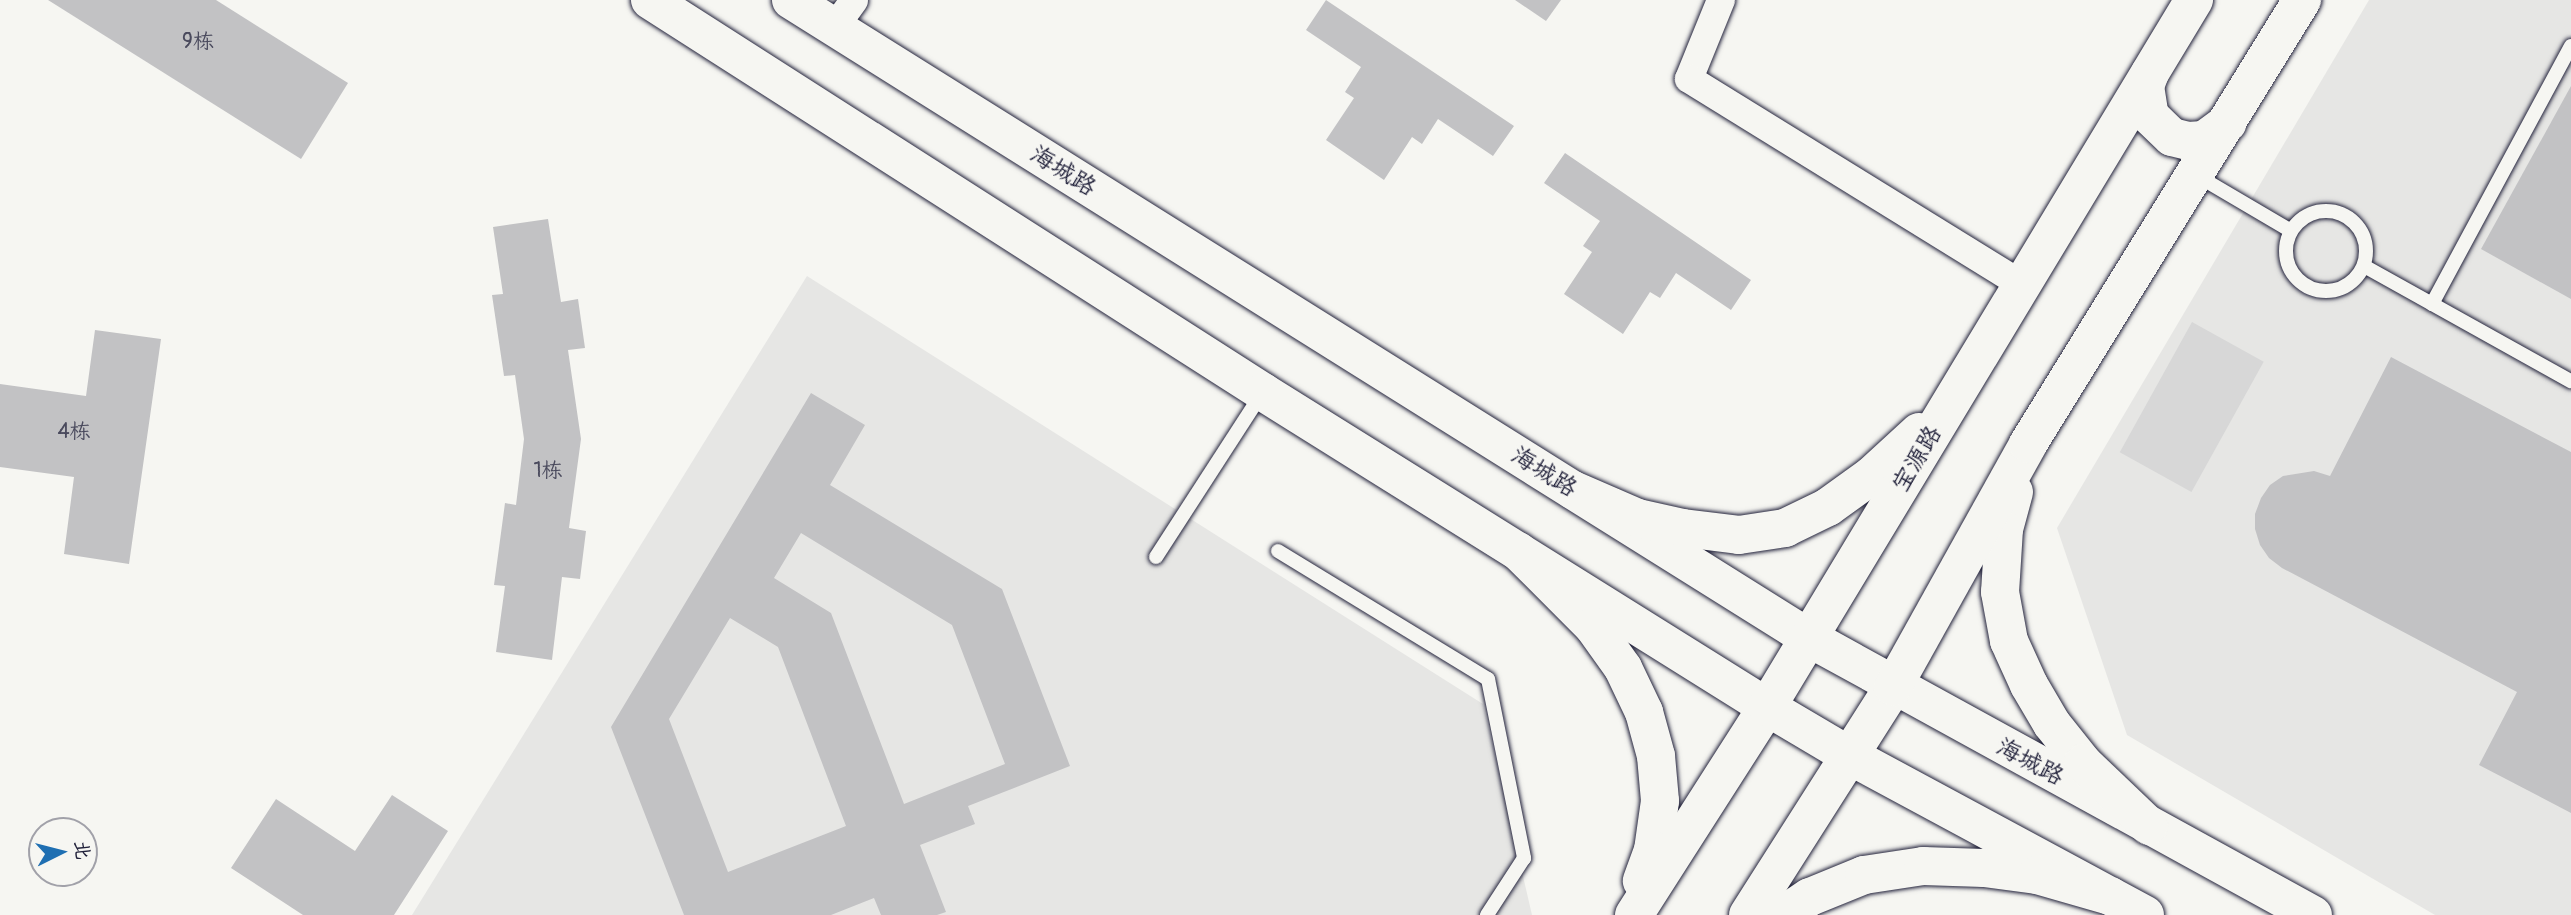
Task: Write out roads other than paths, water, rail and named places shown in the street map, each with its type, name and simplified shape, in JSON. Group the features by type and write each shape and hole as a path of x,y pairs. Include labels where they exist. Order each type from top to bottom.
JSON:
{"main road":[{"path":"650,0 1263,392 1767,707 1850,756 2145,915"},
{"name":"海城路","path":"791,0 844,14 1573,490 1809,638 1893,687 2313,915"},
{"name":"宝源路","path":"1632,915 1767,707 2194,0"},
{"path":"1748,915 1893,687 2028,444 2302,0"},
{"path":"2150,73 2145,86 2145,102 2150,116 2166,133 2188,141 2204,139 2227,123"},
{"path":"1573,490 1638,518 1683,528 1739,535 1785,528 1828,507 1871,476 1954,399"},
{"path":"2028,444 2004,529 2000,592 2009,642 2028,685 2052,724 2082,763 2149,826"},
{"path":"1518,551 1593,626 1623,668 1644,712 1656,756 1660,801 1653,850 1632,915"},
{"path":"1783,915 1810,897 1864,875 1923,866 1984,868 2037,875 2110,896"}],"street":[{"path":"1721,0 1689,79 2022,285"}],"lane":[{"path":"2432,304 2571,46"},
{"path":"2196,175 2291,230"},
{"path":"2321,211 2344,215 2354,222 2366,242 2364,266 2357,278 2347,286 2321,291 2309,288 2290,269 2286,256 2291,230 2309,214 2321,211"},
{"path":"2364,266 2571,381"},
{"path":"1156,557 1263,392"},
{"path":"1278,551 1488,679 1524,858 1487,915"}]}
